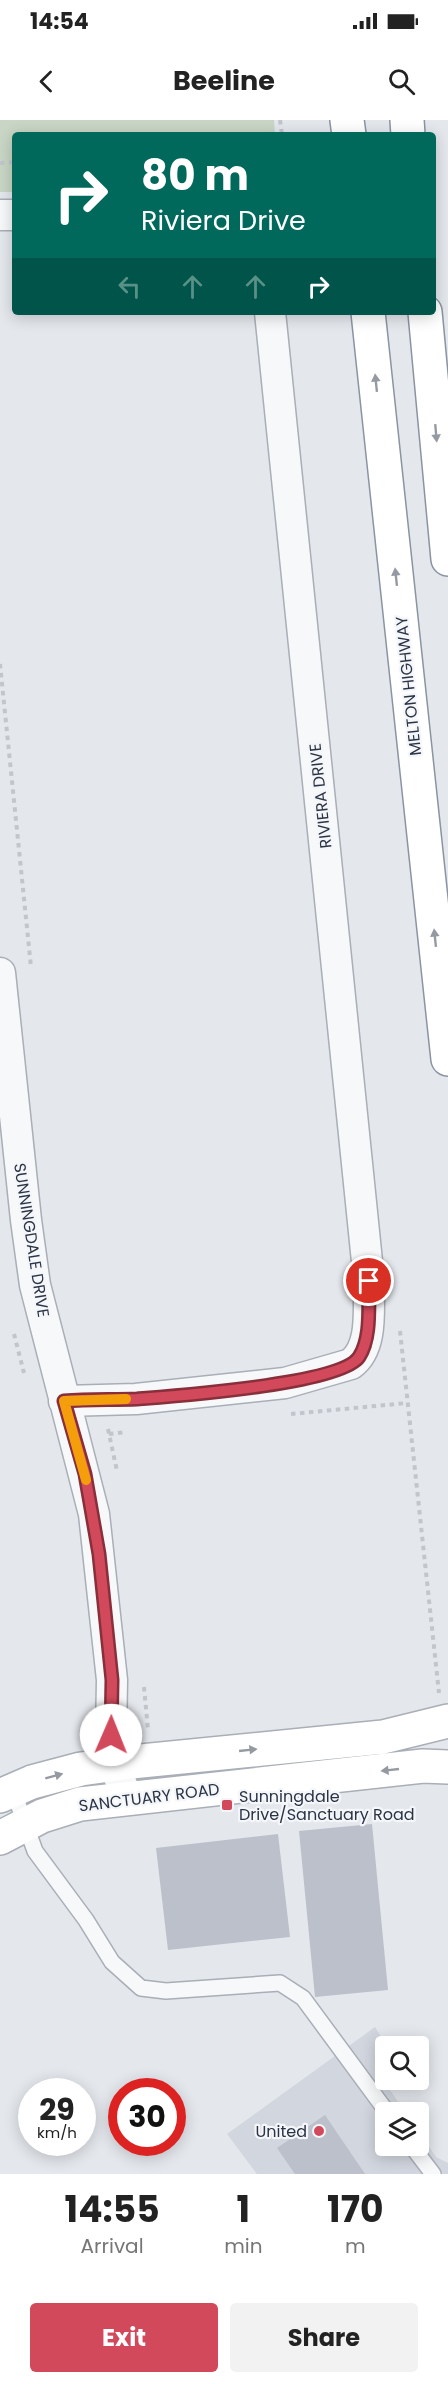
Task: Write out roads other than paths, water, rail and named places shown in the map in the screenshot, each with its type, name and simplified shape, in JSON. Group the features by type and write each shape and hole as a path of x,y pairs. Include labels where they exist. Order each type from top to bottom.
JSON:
{"main road":[{"name":"MELTON HIGHWAY","path":"368,315 448,1059"},
{"path":"425,315 448,559"},
{"path":"6,1793 56,1775 122,1763 383,1737 448,1721"},
{"name":"SANCTUARY ROAD","path":"12,1832 59,1809 80,1804 423,1766 448,1767"}],"street":[{"name":"RIVIERA DRIVE","path":"64,1401 99,1398 136,1399 285,1383 344,1368 358,1359 367,1333 369,1281 270,315"},
{"name":"SUNNINGDALE DRIVE","path":"0,973 12,1206 35,1285 94,1514 112,1680 111,1735 122,1763 127,1798"},
{"name":"RIVIERA DRIVE","path":"73,1430 136,1399"}],"lane":[{"path":"6,1793 12,1832 35,1851 86,1920 112,1962 141,1988 166,1991 280,1983 303,1998 380,2102"},
{"path":"419,2156 433,2174"}],"place":[{"name":"Sunningdale Drive/Sanctuary Road","path":"227,1805"},
{"name":"United","path":"319,2131"}]}
